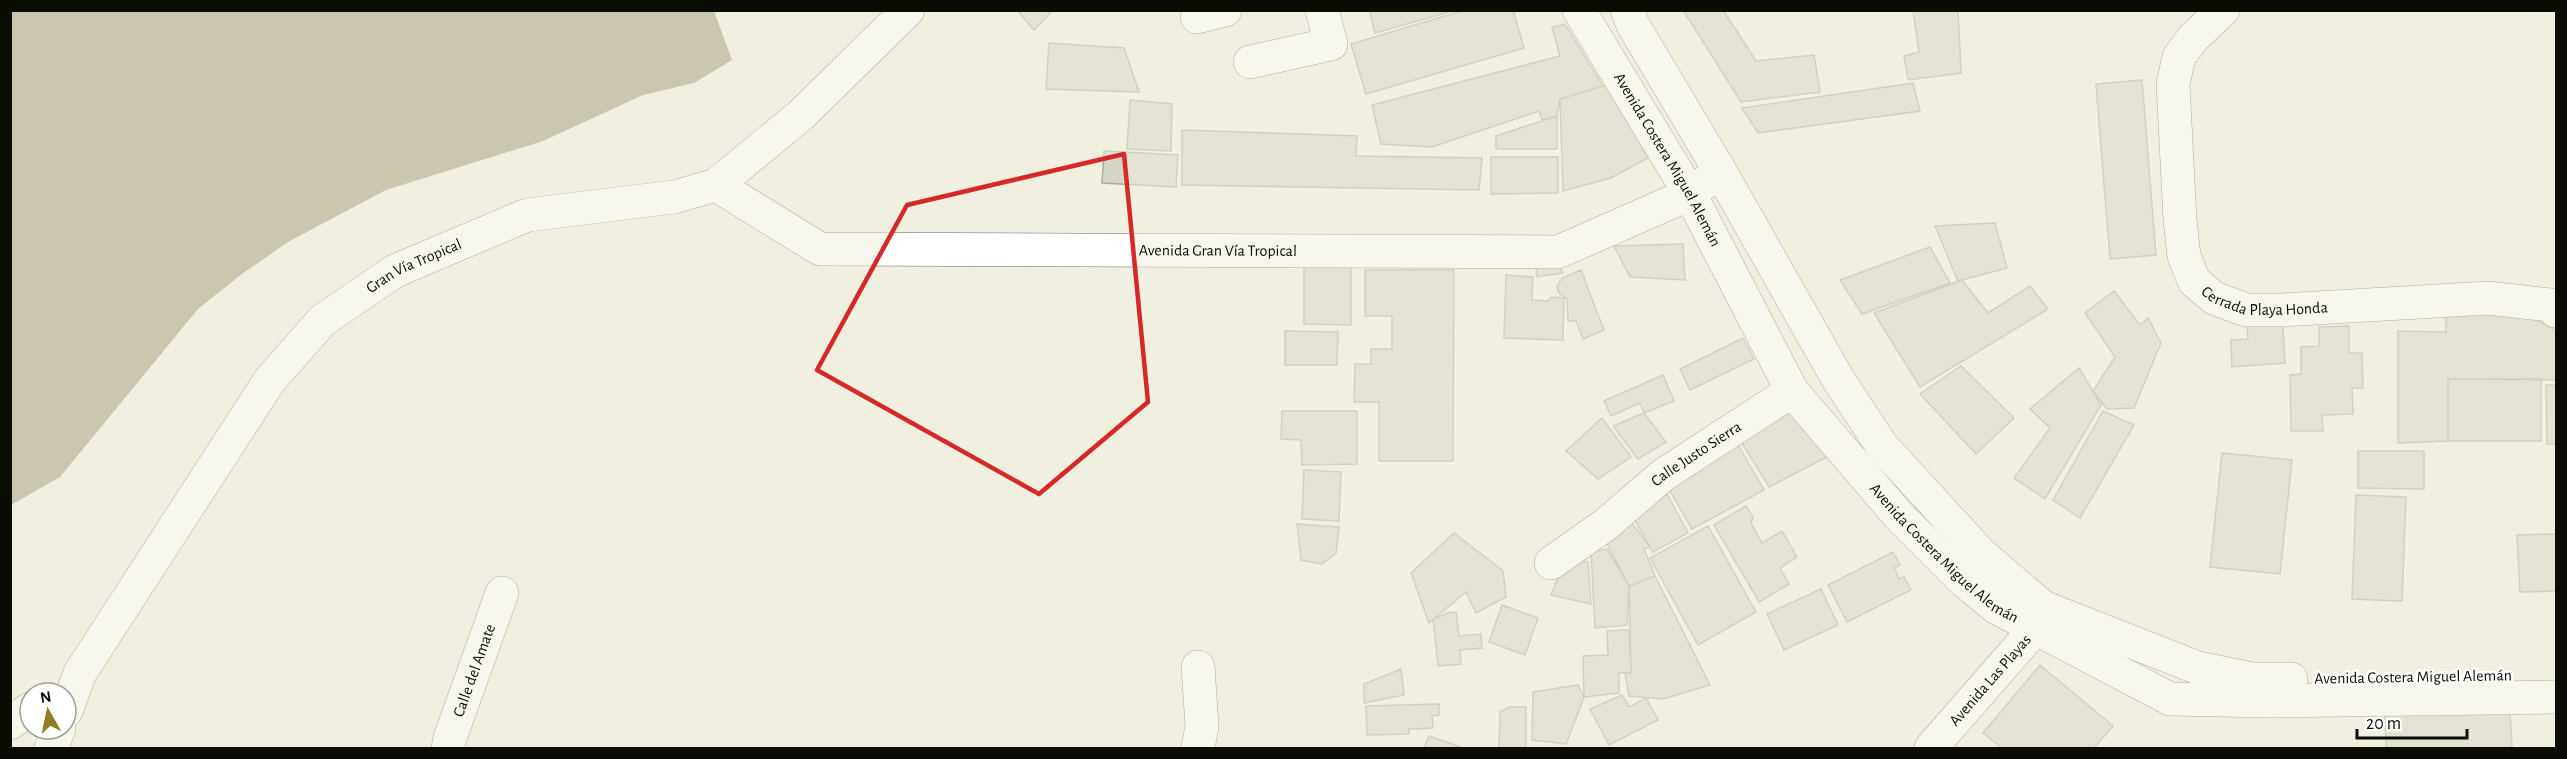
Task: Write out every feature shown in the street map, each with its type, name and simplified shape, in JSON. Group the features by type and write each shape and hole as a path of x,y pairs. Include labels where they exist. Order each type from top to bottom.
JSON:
{"main road":[{"name":"Gran Vía Tropical","path":"77,681 80,673 270,380 323,320 395,271 527,214 674,197 716,185 801,115 908,10"},
{"path":"1250,62 1331,44 1322,10"},
{"name":"Avenida Costera Miguel Alemán","path":"1579,10 1690,194 1792,391 1899,516 1956,573 1997,609 2038,618 2198,668 2251,679 2556,674"},
{"name":"Avenida Costera Miguel Alemán","path":"1627,10 1633,25 1720,171 1838,379 1882,446 2038,618 2170,699 2269,701 2556,697"},
{"name":"Cerrada Playa Honda","path":"2223,10 2193,38 2179,57 2173,84 2180,220 2184,256 2194,281 2214,298 2246,310 2488,298 2550,306 2556,311"},
{"name":"Avenida Gran Vía Tropical","path":"716,185 820,249 832,250 1558,252 1690,194 1720,171"},
{"name":"Calle Justo Sierra","path":"1551,563 1605,525 1663,475 1792,391"},
{"name":"Calle del Amate","path":"448,748 502,593"},
{"name":"Avenida Las Playas","path":"1931,748 2038,618"},
{"path":"1198,667 1200,737"},
{"path":"69,681 80,673"}],"highlighted area":[{"path":"1124,154 1148,402 1039,494 817,370 907,205"}],"shaded area":[{"path":"11,10 714,11 732,60 694,83 643,95 543,141 386,190 288,242 242,274 198,309 60,477 11,505"}],"building":[{"path":"1017,10 1053,10 1034,30"},
{"path":"1369,10 1456,10 1375,33"},
{"path":"1465,10 1513,10 1524,48 1366,94 1351,44"},
{"path":"1683,10 1723,10 1756,61 1814,55 1820,92 1741,102"},
{"path":"1913,10 1958,10 1961,73 1908,80 1904,56 1919,52"},
{"path":"1565,24 1603,86 1560,99 1557,116 1542,120 1539,111 1432,147 1381,144 1372,105 1560,56 1552,27"},
{"path":"1049,43 1124,48 1139,92 1046,89"},
{"path":"2142,80 2156,255 2110,259 2096,84"},
{"path":"1913,83 1920,111 1758,133 1742,108"},
{"path":"1609,84 1648,158 1611,178 1563,191 1560,99"},
{"path":"1130,100 1172,104 1171,151 1127,149"},
{"path":"1557,116 1557,149 1496,149 1496,136"},
{"path":"1182,130 1357,136 1356,156 1482,158 1479,190 1182,185"},
{"path":"1104,151 1178,155 1176,187 1102,183"},
{"path":"1491,157 1558,157 1558,193 1491,194"},
{"path":"1995,223 2007,268 1958,281 1935,226"},
{"path":"1683,244 1685,280 1630,277 1614,246"},
{"path":"1930,247 1950,283 1862,314 1840,280"},
{"path":"1553,255 1563,273 1537,277 1535,258"},
{"path":"1309,263 1351,267 1351,325 1304,324 1304,268"},
{"path":"1365,270 1454,270 1453,461 1379,461 1379,402 1354,402 1355,364 1371,364 1371,349 1392,349 1392,316 1365,316"},
{"path":"1581,270 1604,330 1583,339 1576,321 1568,321 1567,299 1559,293 1557,286 1562,278"},
{"path":"1506,275 1533,277 1532,300 1548,301 1551,297 1564,298 1563,340 1504,338"},
{"path":"1962,280 1988,313 2030,286 2048,309 1920,387 1874,313"},
{"path":"2114,291 2140,325 2148,318 2161,343 2134,408 2107,409 2093,391 2115,357 2085,313"},
{"path":"2282,310 2285,363 2232,367 2231,340 2248,339 2246,313"},
{"path":"2446,314 2525,314 2552,328 2556,333 2556,380 2448,379 2448,441 2398,443 2398,331 2446,332"},
{"path":"2349,326 2349,353 2362,353 2363,388 2352,388 2353,414 2322,415 2323,431 2291,431 2290,375 2301,374 2301,347 2319,346 2319,327"},
{"path":"1285,331 1338,332 1337,365 1285,365"},
{"path":"1743,338 1754,359 1690,390 1680,369"},
{"path":"1961,366 2014,418 1976,454 1920,394"},
{"path":"2079,368 2101,405 2045,499 2014,478 2050,428 2030,409"},
{"path":"1663,375 1674,401 1644,413 1640,403 1611,416 1604,401"},
{"path":"2448,379 2541,379 2541,441 2448,441"},
{"path":"2546,385 2556,385 2556,444 2547,444"},
{"path":"1788,405 1829,456 1769,487 1740,440"},
{"path":"1282,411 1357,411 1357,464 1302,465 1301,440 1281,439"},
{"path":"2103,411 2134,425 2080,518 2053,500"},
{"path":"1644,413 1666,442 1638,459 1613,426"},
{"path":"1602,418 1631,457 1598,479 1566,451"},
{"path":"1737,443 1764,490 1692,529 1665,482"},
{"path":"2358,451 2424,451 2424,489 2358,488"},
{"path":"2222,453 2292,460 2280,574 2210,567"},
{"path":"1304,470 1341,472 1339,521 1302,519"},
{"path":"1667,494 1688,533 1653,552 1631,513"},
{"path":"2356,495 2406,497 2402,601 2352,599"},
{"path":"1746,506 1753,517 1751,523 1762,543 1782,531 1797,557 1780,568 1789,584 1759,602 1714,525"},
{"path":"1627,517 1650,547 1644,549 1655,576 1629,586 1602,534"},
{"path":"1297,524 1339,527 1336,553 1322,564 1301,560"},
{"path":"1708,526 1756,612 1698,645 1650,558"},
{"path":"1454,533 1503,571 1506,597 1476,613 1466,592 1429,623 1411,573"},
{"path":"2556,534 2556,591 2520,592 2517,535"},
{"path":"1607,549 1629,586 1627,625 1595,628 1591,552"},
{"path":"1893,552 1900,565 1894,568 1899,579 1904,577 1911,590 1847,622 1828,585"},
{"path":"1565,559 1588,562 1591,604 1551,595"},
{"path":"1655,576 1710,685 1663,699 1629,696 1625,673 1631,673 1629,586"},
{"path":"1821,589 1838,625 1784,650 1767,614"},
{"path":"1502,605 1538,618 1525,655 1489,642"},
{"path":"1456,612 1459,636 1481,634 1482,648 1460,650 1461,664 1438,666 1433,619"},
{"path":"1629,630 1631,673 1619,673 1619,693 1584,697 1583,656 1608,655 1607,631"},
{"path":"2040,665 2113,726 2094,748 2002,748 1983,733"},
{"path":"1401,669 1404,695 1364,703 1364,684"},
{"path":"1578,685 1584,697 1566,744 1532,740 1533,692"},
{"path":"1622,695 1629,707 1646,698 1658,720 1609,745 1590,709"},
{"path":"1439,704 1439,715 1432,716 1433,728 1409,729 1409,734 1367,735 1366,706"},
{"path":"1509,707 1526,707 1526,748 1499,748 1500,712"},
{"path":"2510,712 2512,748 2386,748 2385,714"},
{"path":"1429,736 1463,748 1424,748"}]}
